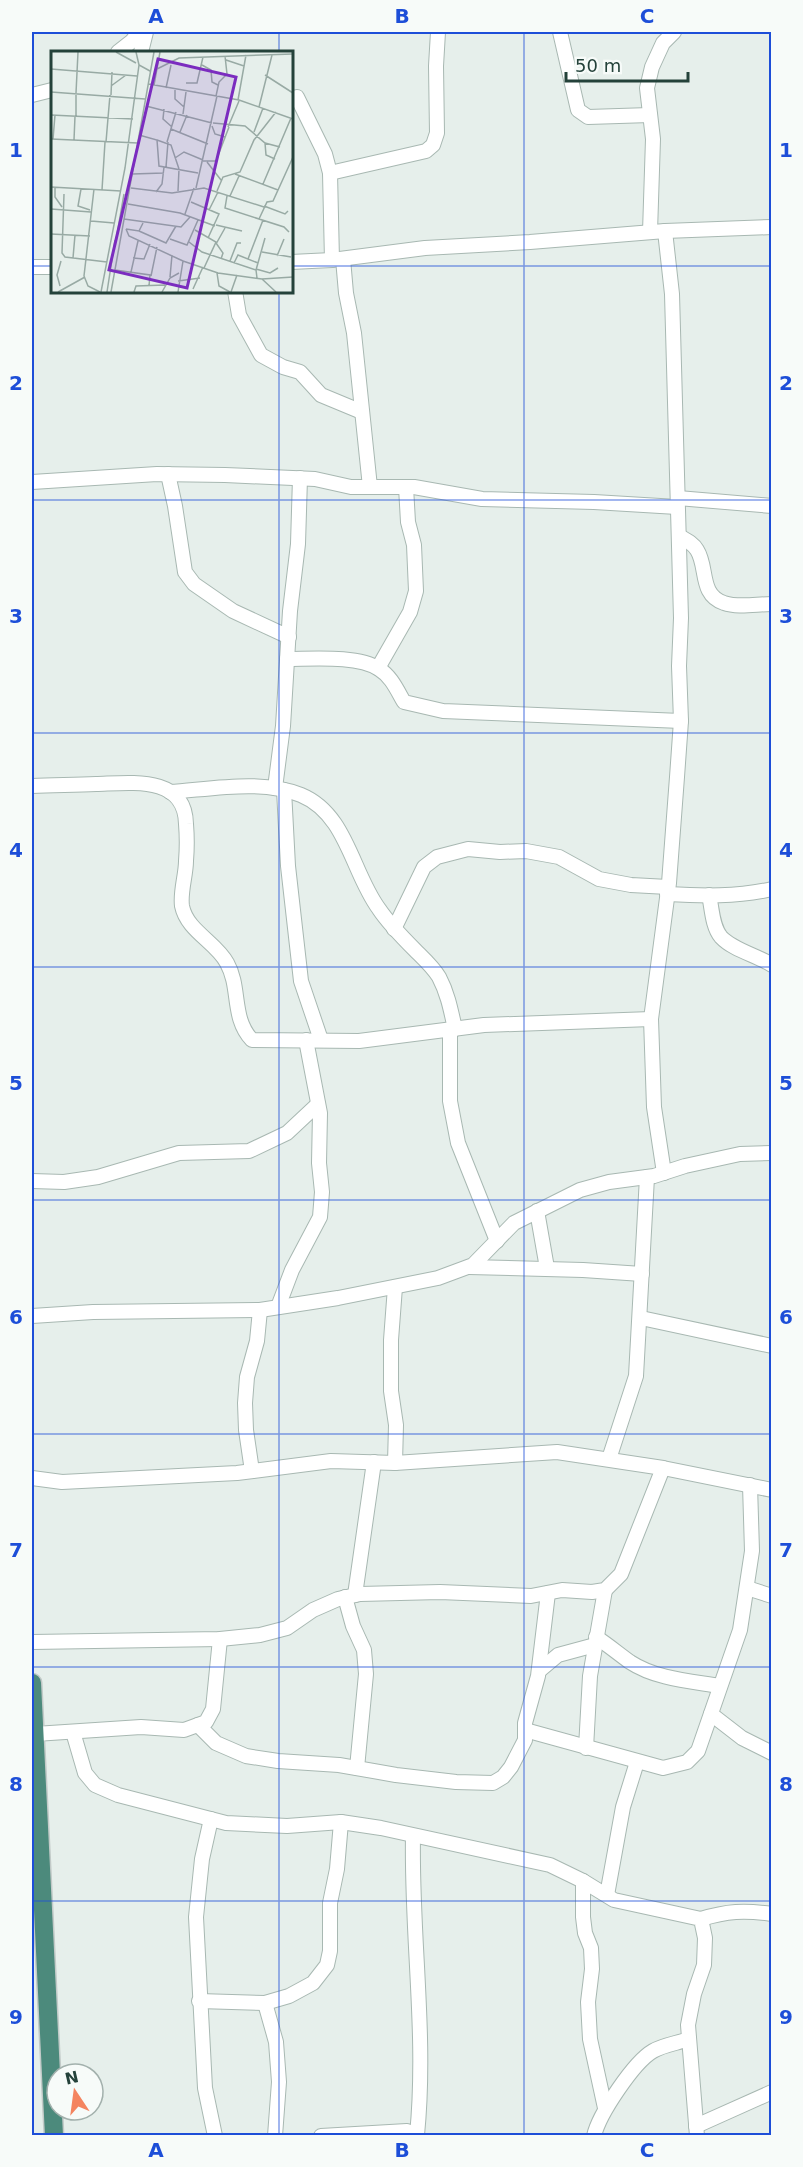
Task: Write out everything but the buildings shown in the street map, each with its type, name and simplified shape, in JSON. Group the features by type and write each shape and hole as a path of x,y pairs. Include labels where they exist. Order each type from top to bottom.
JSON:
{"highway":[{"path":"32,1683 35,1734 35,1845 54,2136"}],"street":[{"path":"119,51 139,32"},
{"path":"141,51 146,32"},
{"path":"330,173 426,151 433,145 436,133 438,32"},
{"path":"560,32 578,110 588,117 650,115"},
{"path":"650,232 653,139 647,88 652,67 663,43 674,32"},
{"path":"32,94 51,90"},
{"path":"297,97 325,154 330,173 337,260 354,333 370,487"},
{"path":"292,262 337,260 425,248 771,226"},
{"path":"664,1173 654,1107 651,1019 668,891 681,721 672,294 665,231"},
{"path":"32,267 51,267"},
{"path":"235,292 239,315 261,355 283,367 300,372 321,395 362,412"},
{"path":"32,482 168,474 300,478 351,487 414,487 482,499 771,506"},
{"path":"168,474 185,572 194,584 233,611 289,637"},
{"path":"300,478 298,544 279,789 301,981 321,1040"},
{"path":"378,668 410,612 416,591 414,545 408,522 405,487"},
{"path":"678,536 696,548 701,557 706,587 712,596 723,603 771,604"},
{"path":"288,659 334,659 363,663 378,668 389,677 404,702 443,711 681,721"},
{"path":"32,786 144,783 164,788 177,796 184,807 186,822 186,861 182,906 187,920 227,962 234,981 238,1016 244,1031 252,1040 359,1041 484,1025 651,1019"},
{"path":"170,792 243,787 279,789 303,795 323,809 340,829 361,882 394,929 438,975 448,998 452,1029 450,1101 458,1143 497,1241"},
{"path":"394,929 424,867 437,858 468,849 500,852 526,851 559,856 599,879 668,891 709,895 753,893 771,889"},
{"path":"709,895 714,922 721,936 734,946 771,965"},
{"path":"278,1307 292,1270 320,1217 322,1192 320,1113 306,1040"},
{"path":"32,1181 64,1182 98,1177 179,1153 249,1151 287,1133 318,1104"},
{"path":"469,1267 514,1223 580,1190 609,1182 647,1177 740,1154 771,1153"},
{"path":"609,1459 636,1376 647,1177"},
{"path":"537,1211 547,1268"},
{"path":"32,1316 260,1310 395,1287 438,1278 469,1267 547,1268 642,1274"},
{"path":"395,1287 391,1340 391,1391 396,1425 395,1463"},
{"path":"252,1471 245,1403 247,1377 257,1341 260,1310"},
{"path":"641,1318 771,1346"},
{"path":"32,1478 62,1482 252,1471 332,1461 395,1463 557,1452 663,1468 771,1490"},
{"path":"357,1768 366,1674 364,1650 353,1626 350,1596 374,1462"},
{"path":"586,1748 590,1685 605,1590 621,1574 663,1468"},
{"path":"525,1730 663,1768 687,1762 698,1751 740,1630 752,1551 750,1485"},
{"path":"747,1588 771,1596"},
{"path":"32,1642 101,1639 220,1639 260,1635 287,1628 313,1610 350,1596 440,1592 531,1596 562,1590 591,1592 605,1590"},
{"path":"198,1725 216,1743 246,1756 456,1782 493,1783 503,1777 511,1767 525,1740 525,1730 539,1671 548,1593"},
{"path":"35,1734 141,1727 184,1730 206,1722 213,1709 220,1639"},
{"path":"596,1641 653,1672 674,1679 720,1686"},
{"path":"539,1671 558,1656 596,1641"},
{"path":"711,1714 742,1738 771,1753"},
{"path":"73,1732 85,1773 95,1785 118,1795 211,1819 249,1825 287,1826 341,1822 381,1828 550,1865 614,1900 701,1919 724,1912 750,1911 771,1914"},
{"path":"607,1895 622,1807 637,1762"},
{"path":"211,1819 202,1859 196,1917 205,2088 215,2136"},
{"path":"199,2001 265,2003 289,1996 313,1983 327,1965 330,1951 330,1903 337,1869 341,1822"},
{"path":"321,2136 407,2132 417,2135 421,2100 421,2066 412,1888 413,1836"},
{"path":"583,1881 583,1917 585,1933 591,1948 592,1969 588,2002 590,2039 605,2108"},
{"path":"701,1919 705,1938 704,1965 694,1994 688,2025 696,2131 771,2092"},
{"path":"265,2003 276,2042 279,2082 275,2136"},
{"path":"594,2136 605,2108 637,2066 653,2051 689,2039"}]}
